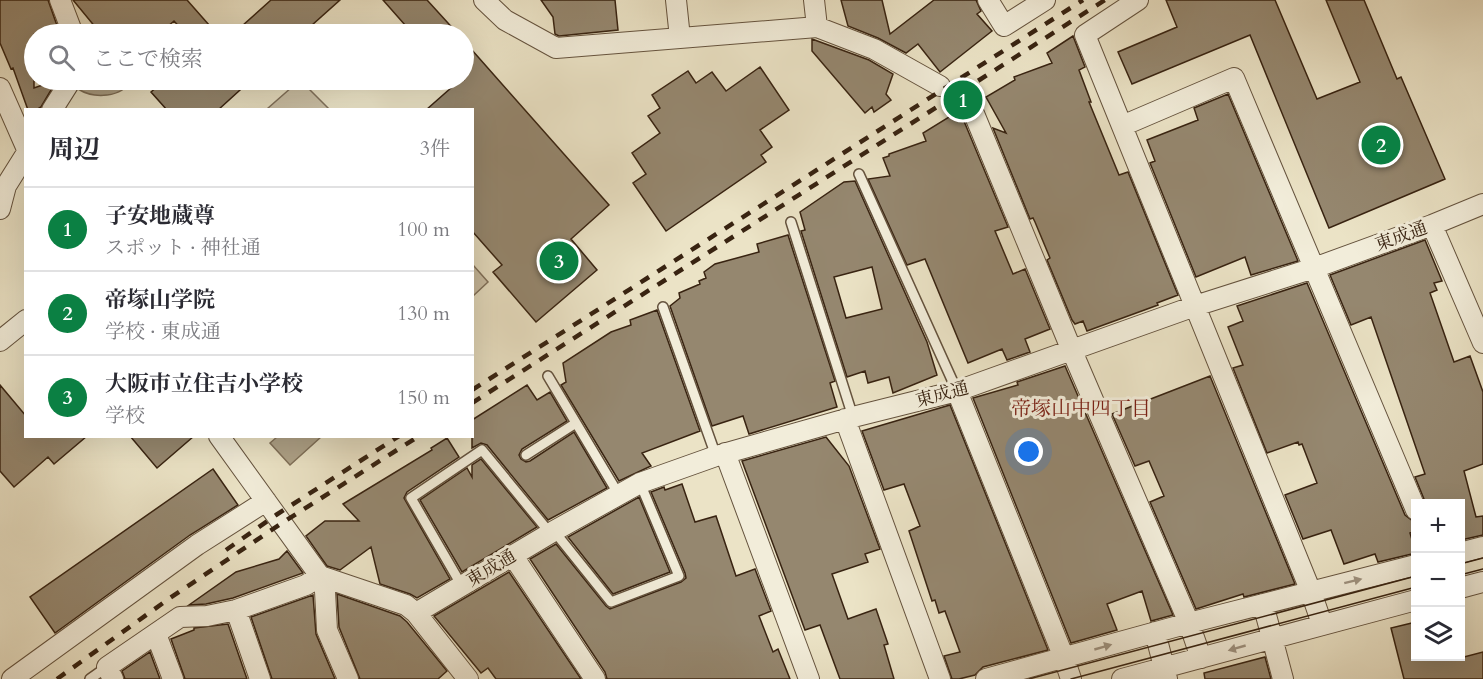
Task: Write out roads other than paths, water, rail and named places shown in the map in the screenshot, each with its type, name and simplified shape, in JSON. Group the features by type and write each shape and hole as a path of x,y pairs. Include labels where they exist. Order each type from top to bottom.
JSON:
{"street":[{"path":"60,0 69,24"},
{"path":"484,0 505,20 556,48 817,27 874,49 940,86"},
{"path":"676,0 680,38"},
{"path":"814,0 817,27"},
{"path":"988,0 1004,26 1045,0"},
{"path":"1138,0 1085,35 1322,624"},
{"path":"1122,126 1234,78 1411,499"},
{"path":"0,88 24,142"},
{"path":"53,108 65,90"},
{"path":"970,104 1071,351 1189,623 1201,658"},
{"path":"0,209 6,186 24,157"},
{"name":"東成通","path":"416,613 640,483 720,454 957,391 1194,306 1314,268 1483,204"},
{"path":"1432,225 1483,343"},
{"path":"0,341 24,322"},
{"path":"957,391 1071,679"},
{"path":"849,418 940,679"},
{"path":"220,438 320,576 325,591 327,630 348,679"},
{"path":"720,454 809,679"},
{"path":"12,679 196,545 266,501"},
{"path":"1465,552 1483,547"},
{"path":"513,556 595,679"},
{"path":"986,679 1411,565"},
{"path":"110,673 180,617 207,616 236,610 306,585 320,576"},
{"path":"320,576 406,605 416,613 458,676"},
{"path":"1465,587 1483,582"},
{"path":"1122,679 1166,674 1201,658 1411,601"},
{"path":"1263,604 1283,679"},
{"path":"236,610 260,679"},
{"path":"1155,632 1166,674"},
{"path":"156,634 173,679"}],"lane":[{"path":"859,174 957,391"},
{"path":"791,222 849,418"},
{"path":"663,307 720,454"},
{"path":"548,376 619,496"},
{"path":"526,455 576,423"},
{"path":"462,586 411,498 482,450 611,602 679,576 640,483"},
{"path":"90,679 110,673"}],"tram line":[{"path":"1465,563 1483,558"},
{"path":"1465,574 1483,569"},
{"path":"1029,679 1411,577"},
{"path":"1071,679 1411,588"}],"railway":[{"path":"474,389 1083,0"},
{"path":"474,402 1105,0"},
{"path":"226,550 396,438"},
{"path":"57,679 170,598 416,438"}],"place":[{"name":"子安地蔵尊","path":"963,100"},
{"name":"帝塚山学院","path":"1381,145"},
{"name":"大阪市立住吉小学校","path":"559,261"}],"district":[{"name":"帝塚山中四丁目","path":"1081,408"}]}
